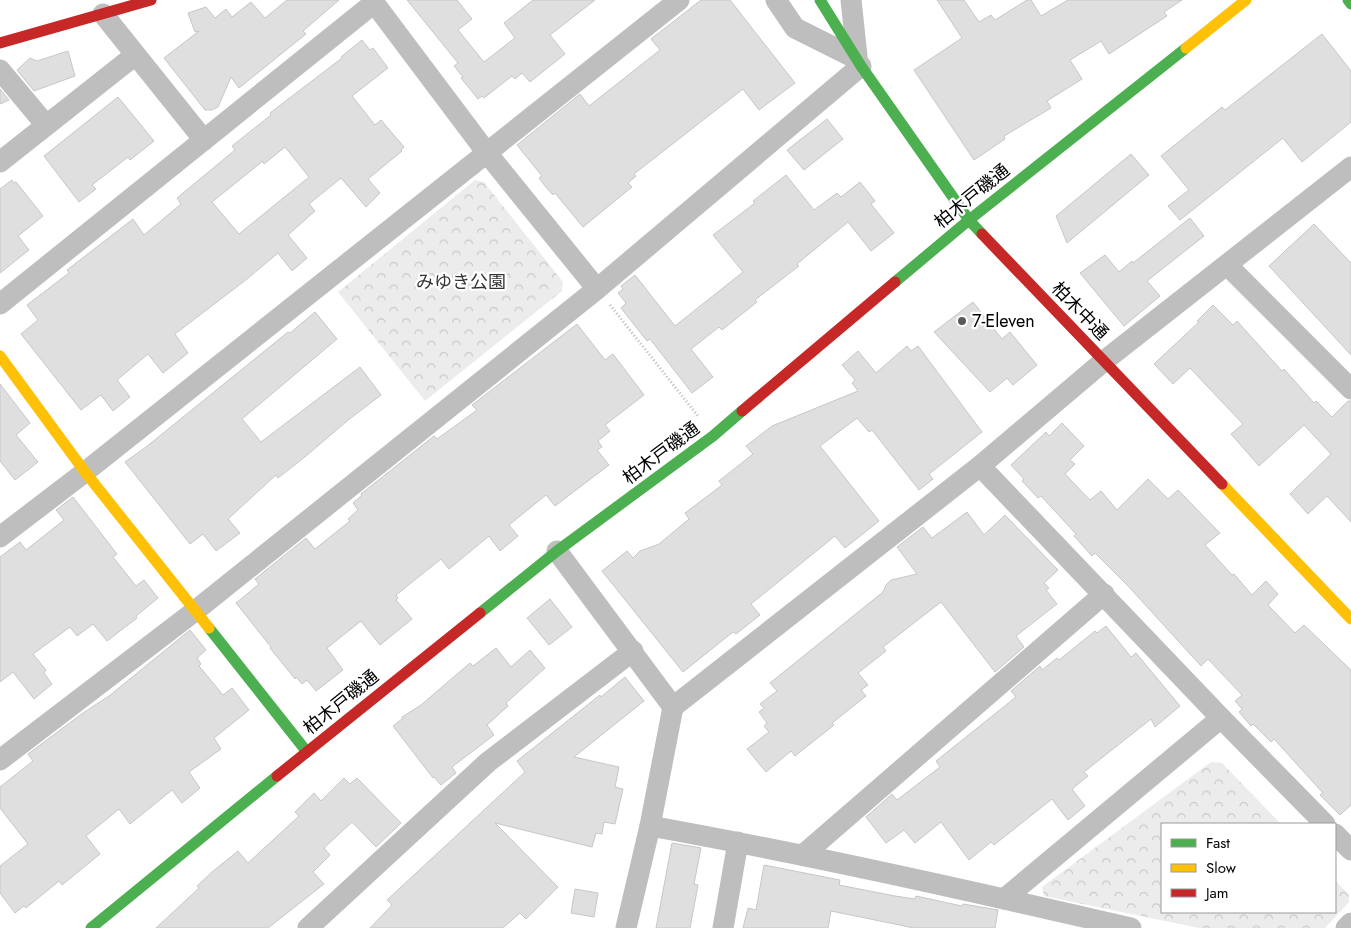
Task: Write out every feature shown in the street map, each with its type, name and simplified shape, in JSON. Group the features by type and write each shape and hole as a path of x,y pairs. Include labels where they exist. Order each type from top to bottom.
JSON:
{"street":[{"path":"0,43 151,0"},
{"path":"0,537 85,472 680,0"},
{"path":"776,0 794,28 859,62"},
{"name":"柏木中通","path":"820,0 859,62 969,220 1351,619"},
{"path":"851,0 859,62"},
{"name":"柏木戸磯通","path":"91,928 557,551 714,436 969,220 1246,0"},
{"path":"1348,0 1351,4"},
{"path":"0,304 373,2 487,153 597,289"},
{"path":"103,14 134,56 204,140"},
{"path":"0,162 134,56"},
{"path":"0,760 195,611 597,289 859,62"},
{"path":"0,70 46,126"},
{"path":"626,928 650,826 673,707 980,466 1104,361 1351,167"},
{"path":"1227,265 1351,389"},
{"path":"0,356 85,472 307,752"},
{"path":"980,466 1324,823"},
{"path":"557,551 673,707"},
{"path":"803,855 1104,594"},
{"path":"308,928 488,762 633,651"},
{"path":"1004,898 1221,718"},
{"path":"650,826 803,855 1004,898 1131,928"},
{"path":"1336,835 1351,850"},
{"path":"722,928 738,842"},
{"path":"1346,928 1351,923"}],"path":[{"path":"597,289 714,436"}],"green space":[{"name":"みゆき公園","path":"475,180 484,182 563,282 562,291 425,401 338,292"},
{"path":"1211,762 1222,763 1280,823 1161,823 1161,913 1336,913 1336,881 1349,895 1349,902 1325,928 1199,928 1044,896 1042,887"}],"building":[{"path":"287,0 339,0 303,31 306,34 239,88 231,77 218,107 212,110 205,110 164,58 199,31 195,32 188,13 206,7 215,18 226,9 232,17 251,2 265,18"},
{"path":"407,0 457,0 472,19 458,30 484,62 515,38 504,23 533,0 595,0 550,35 565,54 530,82 522,73 515,79 512,76 484,98 482,96 478,99 454,66 458,63"},
{"path":"701,0 730,0 795,83 759,110 743,89 634,174 636,176 628,183 632,187 583,227 555,193 553,195 545,186 539,178 542,176 517,145 580,94 589,106 660,50 651,39"},
{"path":"937,0 964,0 979,22 991,15 995,20 1027,0 1031,0 1041,16 1068,0 1182,0 1164,12 1167,16 1109,54 1101,41 1070,60 1082,79 1047,101 1051,108 1004,136 1005,139 974,160 914,70 962,38"},
{"path":"1322,34 1351,71 1351,122 1302,162 1283,138 1180,220 1168,206 1189,190 1161,156 1222,107 1225,110"},
{"path":"362,40 370,50 373,48 388,68 352,96 375,125 381,120 404,147 402,151 368,179 380,193 366,207 341,178 309,204 315,211 288,235 307,258 292,271 278,253 175,334 188,353 163,373 148,354 117,380 130,397 113,411 101,395 81,410 21,334 38,320 27,305 69,273 67,270 133,219 144,235 181,204 177,198 235,150 232,146 271,115 270,113","holes":["285,147 309,177 239,234 212,202 263,161 264,164"]},
{"path":"68,51 75,76 34,91 17,70 30,58 37,61"},
{"path":"0,89 9,100 0,104"},
{"path":"118,97 154,141 130,160 128,157 92,185 96,189 79,202 44,156"},
{"path":"827,119 843,139 804,170 787,150"},
{"path":"1131,154 1149,175 1067,243 1056,216"},
{"path":"786,175 814,210 837,193 841,197 860,182 875,201 871,204 894,233 871,251 848,222 797,264 799,266 755,300 757,302 722,330 719,327 691,349 713,377 692,393 650,339 647,341 621,308 626,303 618,293 623,289 621,286 635,275 675,326 743,272 713,235 755,203 753,201"},
{"path":"12,180 14,183 16,182 43,216 18,236 29,250 0,273 0,189"},
{"path":"1190,218 1204,236 1147,281 1160,296 1124,326 1080,273 1105,255 1119,272"},
{"path":"1314,224 1351,263 1351,355 1269,266"},
{"path":"973,302 1002,339 1010,332 1037,365 1013,385 1007,378 990,392 934,332"},
{"path":"1213,305 1233,325 1237,321 1282,371 1284,369 1314,403 1316,401 1332,417 1348,401 1351,401 1351,522 1327,496 1308,514 1290,494 1331,454 1304,425 1259,466 1231,434 1243,424 1190,368 1173,384 1154,364 1199,322 1197,321"},
{"path":"315,312 337,339 242,419 261,442 360,367 381,395 278,478 276,475 228,519 240,533 216,551 203,534 190,544 125,462"},
{"path":"577,324 605,360 613,354 644,395 605,425 610,431 598,441 602,447 597,450 609,465 555,506 546,495 509,525 518,536 500,551 489,536 449,569 441,559 396,595 398,598 396,600 412,619 380,645 361,621 327,648 343,670 316,691 307,680 302,684 296,677 295,679 236,603 259,584 255,579 306,538 315,549 350,521 348,519 358,510 353,503 361,494 434,436 437,439 477,410 472,405"},
{"path":"907,346 911,351 918,346 982,432 929,474 933,479 919,490 872,430 869,432 857,418 820,446 879,521 845,548 835,536 751,604 760,615 736,634 733,632 683,672 602,571 627,551 633,558 640,551 659,544 689,519 685,513 722,485 719,481 753,454 746,446 772,426 858,391 852,383 855,380 842,365 858,351 876,373"},
{"path":"0,384 30,423 16,435 38,462 15,480 0,461"},
{"path":"1062,423 1084,446 1070,460 1075,464 1065,474 1090,500 1101,491 1117,510 1148,479 1168,499 1178,490 1220,533 1205,545 1232,575 1234,574 1252,595 1266,581 1278,594 1268,605 1295,633 1304,625 1351,670 1351,805 1340,815 1320,795 1323,793 1274,739 1271,742 1253,724 1251,726 1239,712 1242,709 1235,701 1242,695 1208,659 1201,666 1129,587 1095,553 1092,556 1074,536 1076,534 1041,496 1038,498 1022,481 1024,479 1011,465 1046,432 1049,436"},
{"path":"73,497 117,554 113,557 136,586 144,580 158,598 136,616 137,618 107,641 93,624 77,636 70,627 33,654 46,670 44,673 52,684 34,699 13,672 0,682 0,557 20,542 26,550 64,520 56,510"},
{"path":"967,512 984,535 1005,515 1058,570 1044,583 1049,588 1046,590 1057,604 1016,636 1024,647 995,672 941,602 883,647 886,651 858,673 868,685 861,690 866,696 795,756 791,751 766,772 747,749 769,732 764,726 767,723 759,712 764,708 760,704 777,691 770,683 883,592 891,580 917,574 897,547 923,527 932,538"},
{"path":"550,599 572,627 549,645 527,618"},
{"path":"1106,626 1131,657 1136,653 1180,706 1155,727 1151,719 1084,772 1088,776 1072,789 1085,806 1068,820 1052,799 994,845 991,842 969,860 941,822 915,843 904,830 886,843 866,817 892,794 897,800 940,767 936,761 1016,697 1011,691 1040,666 1042,670 1057,658 1059,660 1095,631 1097,633"},
{"path":"190,630 206,650 197,658 201,664 199,666 223,695 232,688 249,710 214,738 221,749 189,772 200,788 182,803 172,790 130,824 119,809 86,836 100,854 62,885 59,881 26,908 24,906 15,913 0,893 0,866 28,844 0,808 0,787 33,761 28,754 109,696"},
{"path":"496,648 511,667 530,650 545,668 506,703 508,706 487,725 494,735 452,767 456,773 441,785 433,778 393,726 470,663 473,666"},
{"path":"625,677 644,701 574,757 619,767 615,787 623,789 615,824 604,822 602,834 596,833 592,847 495,823 558,887 526,919 520,913 503,928 370,928 392,905 387,900 525,772 517,761"},
{"path":"344,778 350,784 357,778 401,823 376,847 352,822 324,848 330,855 313,872 324,884 268,928 156,928 199,888 197,886 238,851 248,863 299,816 295,812 314,793 321,801"},
{"path":"672,843 701,848 694,884 698,885 690,928 656,928"},
{"path":"764,865 840,880 839,885 895,896 915,899 916,896 962,906 963,904 998,910 995,928 914,928 831,911 828,928 743,928 748,908 756,910"},
{"path":"575,889 598,893 594,917 571,913"}],"traffic: fast":[{"path":"820,0 861,66 969,220 982,234"},
{"path":"1348,0 1351,4"},
{"path":"895,282 969,220 1186,48"},
{"path":"480,613 557,551 713,436 742,411"},
{"path":"209,628 307,752"},
{"path":"91,928 277,776"}],"traffic: slow":[{"path":"1186,48 1246,0"},
{"path":"0,356 85,472 209,628"},
{"path":"1222,484 1351,619"}],"traffic: jam":[{"path":"0,43 151,0"},
{"path":"982,234 1222,484"},
{"path":"742,411 895,282"},
{"path":"277,776 480,613"}],"place":[{"name":"7-Eleven","path":"962,321"}]}
